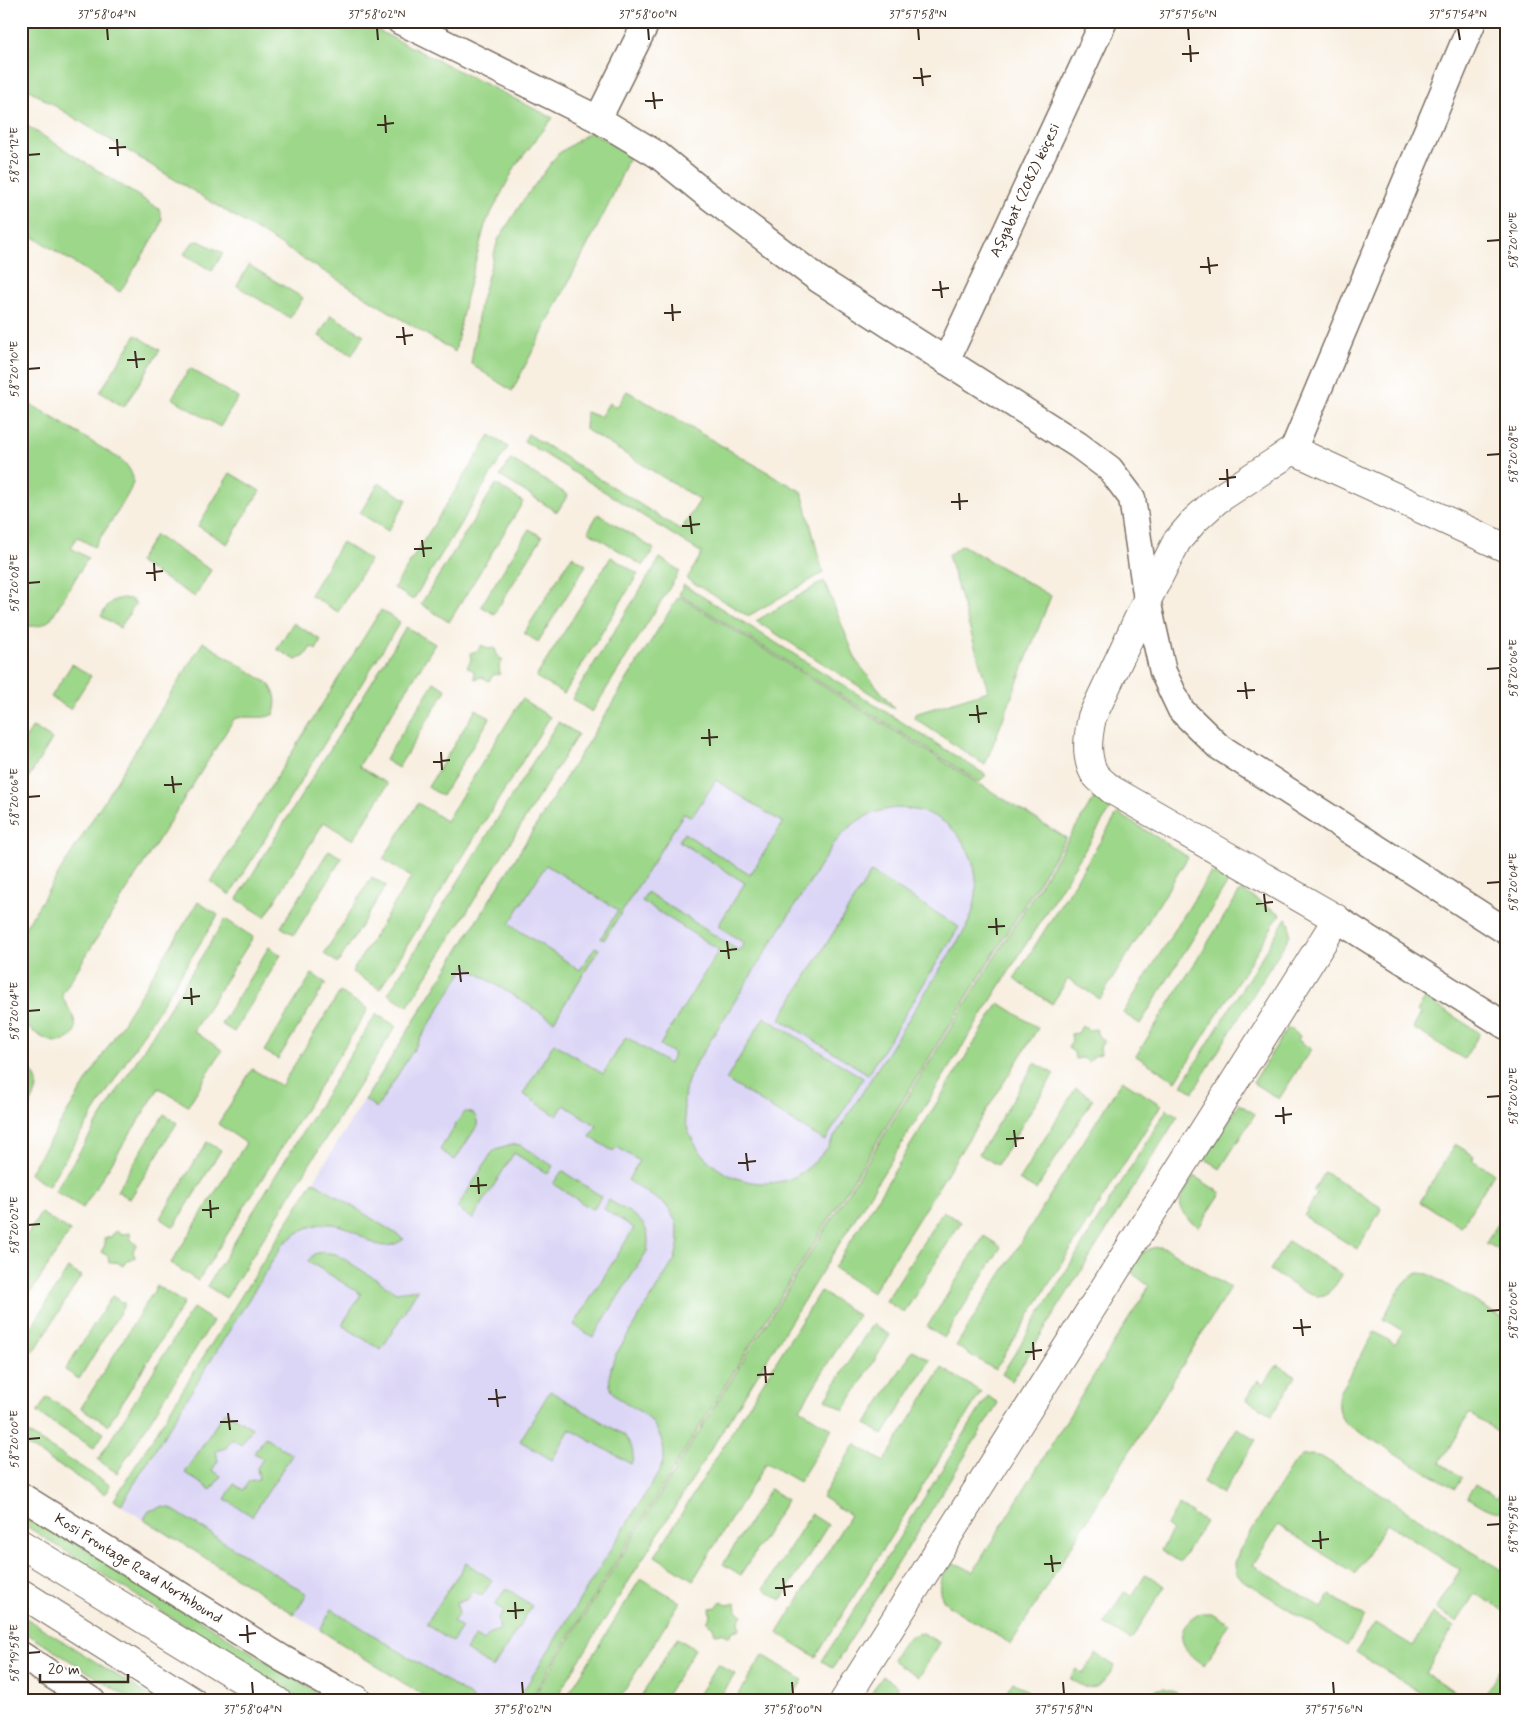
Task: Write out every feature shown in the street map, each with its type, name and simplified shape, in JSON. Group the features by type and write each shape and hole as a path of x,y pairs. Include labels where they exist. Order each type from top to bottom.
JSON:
{"street":[{"path":"400,21 598,119 658,154 702,191 818,279 1078,445 1110,469 1132,498 1147,600 1163,672 1181,710 1218,746 1506,931"},
{"path":"598,119 647,21"},
{"name":"Aşgabat (2082) köçesi","path":"946,361 1104,21"},
{"path":"1473,21 1293,450 1217,500 1195,520 1177,541 1147,600 1092,718 1088,735 1088,754 1095,774 1112,790 1338,919 1506,1026"},
{"path":"1293,450 1506,548"},
{"path":"844,1701 1338,919"},
{"name":"Kosi Frontage Road Northbound","path":"21,1496 283,1659 357,1700"},
{"path":"21,1544 277,1701"},
{"path":"21,1593 192,1701"},
{"path":"21,1655 92,1701"}],"shaded area":[{"path":"679,595 1067,838 529,1701 432,1701 114,1501"}],"green space":[{"path":"21,21 359,21 553,118 516,165 485,225 466,297 455,352 21,85"},
{"path":"21,122 159,209 162,219 159,229 120,292 21,229"},
{"path":"590,132 631,153 609,204 512,391 471,364 480,304 498,240 524,199 558,154"},
{"path":"199,241 223,253 212,271 184,254 193,242"},
{"path":"249,265 303,298 290,318 237,286"},
{"path":"331,315 364,335 352,355 319,336"},
{"path":"136,335 160,350 124,407 100,392"},
{"path":"190,368 238,398 220,427 172,398"},
{"path":"627,391 802,492 823,573 748,616 687,579 702,553 524,441 528,434 681,530 700,500 585,429 586,412 600,417 609,403 617,407"},
{"path":"24,400 123,461 133,476 133,482 127,496 94,547 77,537 71,548 88,558 50,620 33,626 21,625 21,404"},
{"path":"490,435 508,447 413,600 394,588"},
{"path":"511,459 568,495 557,512 500,476"},
{"path":"230,473 260,491 227,544 198,526"},
{"path":"379,483 407,500 388,531 360,513"},
{"path":"496,484 523,502 449,622 421,604"},
{"path":"598,514 654,549 643,566 588,531"},
{"path":"529,529 542,537 494,614 481,606"},
{"path":"155,535 211,570 195,597 138,562"},
{"path":"342,542 370,560 338,612 310,595"},
{"path":"962,545 1051,596 985,765 914,718 915,714 988,691 948,555"},
{"path":"572,556 586,565 538,642 524,633"},
{"path":"611,557 638,574 564,694 536,677"},
{"path":"660,558 680,571 592,712 572,699"},
{"path":"824,581 857,662 895,709 756,621"},
{"path":"684,585 986,775 980,782 679,594"},
{"path":"679,596 1066,838 529,1701 517,1701 663,1463 663,1445 656,1428 645,1415 615,1395 610,1386 610,1375 616,1354 675,1259 679,1241 676,1222 667,1206 628,1180 639,1161 617,1147 613,1151 590,1137 597,1126 564,1105 557,1116 523,1094 554,1043 603,1074 626,1037 669,1064 674,1054 660,1045 719,950 642,901 647,892 739,951 744,943 718,926 745,883 679,841 684,833 750,875 783,823 716,780 692,817 684,813 604,940 601,938 618,910 546,865 509,924 580,970 595,947 599,949 554,1021 466,966 377,1108 365,1100","holes":["896,808 920,811 934,816 946,823 964,844 970,856 976,883 976,896 966,928 828,1147 819,1158 796,1176 783,1181 764,1183 745,1181 728,1174 712,1164 690,1136 685,1118 684,1099 692,1071 833,845 860,819 876,812"]},
{"path":"123,598 130,599 136,603 120,628 101,616 107,606"},
{"path":"381,610 400,622 230,895 211,882"},
{"path":"293,623 321,640 316,650 311,647 305,656 296,660 277,649"},
{"path":"406,627 435,644 359,766 388,784 353,840 324,822 265,917 237,899"},
{"path":"203,642 268,683 276,698 274,714 265,717 234,719 62,994 74,1019 75,1031 65,1041 58,1042 45,1039 21,1023 21,934"},
{"path":"482,645 488,649 495,648 497,656 503,660 499,666 500,674 493,675 489,681 482,677 475,679 474,671 467,667 471,660 470,653 477,651"},
{"path":"72,664 91,676 70,709 51,697"},
{"path":"434,682 446,690 398,768 385,760"},
{"path":"522,699 550,717 380,989 352,972 411,877 383,859 418,803 446,821"},
{"path":"476,709 490,718 442,796 428,787"},
{"path":"558,722 578,734 408,1006 388,994"},
{"path":"33,727 52,739 29,777 21,772 21,745"},
{"path":"1094,798 1111,808 554,1701 531,1701"},
{"path":"1118,813 1188,857 1100,999 1068,979 1052,1004 1014,979"},
{"path":"329,850 342,858 294,935 281,927"},
{"path":"871,872 959,927 868,1074 780,1019"},
{"path":"1211,872 1228,882 1140,1024 1123,1013"},
{"path":"372,877 386,886 338,963 324,954"},
{"path":"1241,890 1280,914 1176,1081 1136,1056"},
{"path":"198,902 218,915 48,1186 29,1174"},
{"path":"1286,918 1290,924 1290,935 1193,1092 1182,1085"},
{"path":"225,919 253,937 193,1031 222,1050 188,1106 159,1088 83,1208 55,1191"},
{"path":"269,947 281,955 234,1032 221,1024"},
{"path":"312,974 326,983 278,1059 264,1051"},
{"path":"340,992 368,1009 198,1281 171,1263 246,1143 218,1124 252,1069 281,1086"},
{"path":"1425,998 1480,1033 1464,1059 1413,1028 1421,1014 1417,1011"},
{"path":"999,1003 1038,1028 872,1293 834,1268"},
{"path":"376,1014 396,1026 226,1298 207,1286"},
{"path":"764,1017 863,1078 825,1141 726,1080"},
{"path":"1082,1026 1089,1030 1096,1029 1098,1036 1104,1041 1100,1047 1101,1054 1094,1056 1089,1062 1083,1058 1075,1059 1074,1052 1068,1048 1072,1041 1071,1034 1078,1033"},
{"path":"1288,1027 1300,1036 1298,1040 1311,1049 1279,1099 1253,1083"},
{"path":"1035,1063 1054,1074 997,1165 979,1154"},
{"path":"21,1064 28,1068 37,1082 36,1093 29,1106 21,1101"},
{"path":"1122,1080 1161,1105 995,1370 956,1346"},
{"path":"1076,1088 1093,1099 1036,1190 1019,1180"},
{"path":"1239,1104 1255,1114 1220,1169 1205,1159"},
{"path":"1167,1109 1178,1116 1012,1381 1002,1374"},
{"path":"465,1112 475,1116 477,1126 455,1160 440,1150"},
{"path":"164,1114 177,1123 130,1199 117,1191"},
{"path":"207,1142 221,1150 174,1227 160,1218"},
{"path":"512,1144 520,1145 553,1166 548,1174 514,1153 473,1219 457,1208 491,1154 496,1149"},
{"path":"1455,1144 1474,1156 1472,1160 1494,1173 1461,1227 1420,1202"},
{"path":"562,1171 601,1196 593,1210 553,1184"},
{"path":"1325,1172 1382,1208 1357,1249 1304,1216 1317,1194 1313,1191"},
{"path":"1194,1176 1221,1193 1199,1227 1184,1215 1180,1204"},
{"path":"313,1181 404,1239 387,1246 380,1245 344,1227 319,1224 311,1226 283,1244 121,1505 114,1500"},
{"path":"609,1200 633,1215 644,1225 647,1232 647,1251 593,1337 574,1325 634,1228 604,1209"},
{"path":"943,1211 961,1222 904,1313 886,1301"},
{"path":"1506,1211 1506,1253 1486,1243"},
{"path":"41,1213 70,1231 21,1308 21,1245"},
{"path":"116,1230 122,1234 130,1233 131,1240 137,1245 133,1251 135,1258 127,1260 123,1266 117,1262 109,1263 108,1256 101,1252 105,1245 104,1238 111,1237"},
{"path":"984,1236 1001,1247 944,1338 927,1327"},
{"path":"1288,1241 1342,1275 1330,1291 1319,1296 1308,1293 1270,1270"},
{"path":"1160,1247 1167,1249 1230,1288 1011,1644 949,1606 941,1596 941,1579 953,1564 960,1565 973,1572 1149,1286 1132,1273 1138,1258 1149,1249"},
{"path":"321,1252 336,1254 396,1292 418,1289 381,1350 342,1325 361,1294 308,1261 314,1254"},
{"path":"68,1268 81,1276 34,1352 22,1343"},
{"path":"1419,1273 1434,1277 1506,1320 1506,1436 1469,1414 1440,1463 1462,1477 1455,1489 1346,1424 1338,1409 1340,1391 1375,1332 1395,1344 1403,1331 1383,1319 1402,1286 1407,1280"},
{"path":"157,1286 184,1303 108,1425 81,1408"},
{"path":"820,1291 858,1315 800,1409 832,1429 799,1482 766,1463 693,1580 655,1556"},
{"path":"112,1296 125,1304 79,1379 65,1370"},
{"path":"193,1308 213,1321 117,1473 98,1460"},
{"path":"872,1324 890,1335 844,1410 826,1399"},
{"path":"913,1350 930,1360 883,1435 866,1424"},
{"path":"1277,1365 1296,1376 1272,1415 1246,1399 1258,1380 1264,1384"},
{"path":"942,1368 981,1392 816,1657 778,1633 850,1515 822,1497 855,1444 884,1462"},
{"path":"550,1391 624,1435 632,1449 631,1464 570,1429 552,1460 520,1441"},
{"path":"988,1396 998,1403 833,1668 822,1661"},
{"path":"47,1397 104,1433 94,1448 37,1413"},
{"path":"225,1411 252,1428 241,1445 232,1439 226,1448 216,1451 218,1461 212,1470 221,1476 211,1490 185,1473"},
{"path":"1237,1428 1256,1440 1222,1494 1203,1482"},
{"path":"21,1429 110,1485 105,1494 21,1442"},
{"path":"265,1437 292,1455 252,1516 225,1499 234,1484 243,1490 249,1481 259,1479 257,1468 263,1459 254,1453"},
{"path":"1302,1456 1322,1457 1506,1573 1506,1612 1475,1593 1457,1622 1436,1609 1460,1570 1387,1523 1355,1574 1278,1525 1253,1565 1322,1608 1330,1595 1365,1617 1347,1646 1244,1581 1236,1574 1235,1563 1239,1551 1293,1464"},
{"path":"1475,1484 1497,1498 1506,1484 1506,1511 1490,1510 1467,1497"},
{"path":"770,1489 787,1500 741,1575 723,1564"},
{"path":"1179,1505 1205,1522 1180,1562 1161,1550 1172,1531 1166,1526"},
{"path":"162,1507 170,1508 307,1594 294,1614 144,1519 149,1511"},
{"path":"21,1508 328,1701 304,1701 21,1523"},
{"path":"811,1514 828,1525 781,1600 764,1589"},
{"path":"466,1563 492,1580 482,1596 473,1591 467,1600 456,1602 459,1613 453,1622 462,1627 452,1642 426,1624"},
{"path":"1146,1574 1165,1586 1131,1640 1104,1624 1124,1592 1132,1596"},
{"path":"641,1578 680,1602 618,1701 564,1701"},
{"path":"506,1588 532,1606 493,1668 466,1650 475,1636 484,1641 490,1633 500,1630 498,1620 504,1611 495,1605"},
{"path":"722,1601 728,1605 736,1603 737,1611 743,1615 739,1622 740,1629 733,1631 729,1637 722,1633 715,1634 713,1627 707,1622 711,1616 710,1608 717,1607"},
{"path":"332,1609 469,1695 474,1701 432,1701 320,1630"},
{"path":"1201,1613 1211,1613 1230,1623 1204,1665 1189,1653 1182,1639 1185,1625"},
{"path":"1433,1613 1454,1627 1425,1673 1470,1701 1434,1701 1356,1652 1375,1623 1413,1646"},
{"path":"21,1615 158,1701 134,1701 21,1630"},
{"path":"922,1633 940,1643 919,1677 892,1660 907,1639"},
{"path":"677,1638 695,1649 663,1701 638,1701"},
{"path":"1096,1654 1115,1666 1101,1684 1091,1688 1070,1679 1076,1669 1083,1674"},
{"path":"763,1655 803,1680 789,1701 735,1701"},
{"path":"1506,1661 1506,1701 1481,1701"},
{"path":"718,1664 735,1674 718,1701 694,1701"},
{"path":"882,1676 898,1686 888,1701 867,1701"},
{"path":"1013,1682 1044,1701 1001,1701"},
{"path":"1164,1688 1173,1691 1188,1701 1143,1701 1147,1695"}]}
